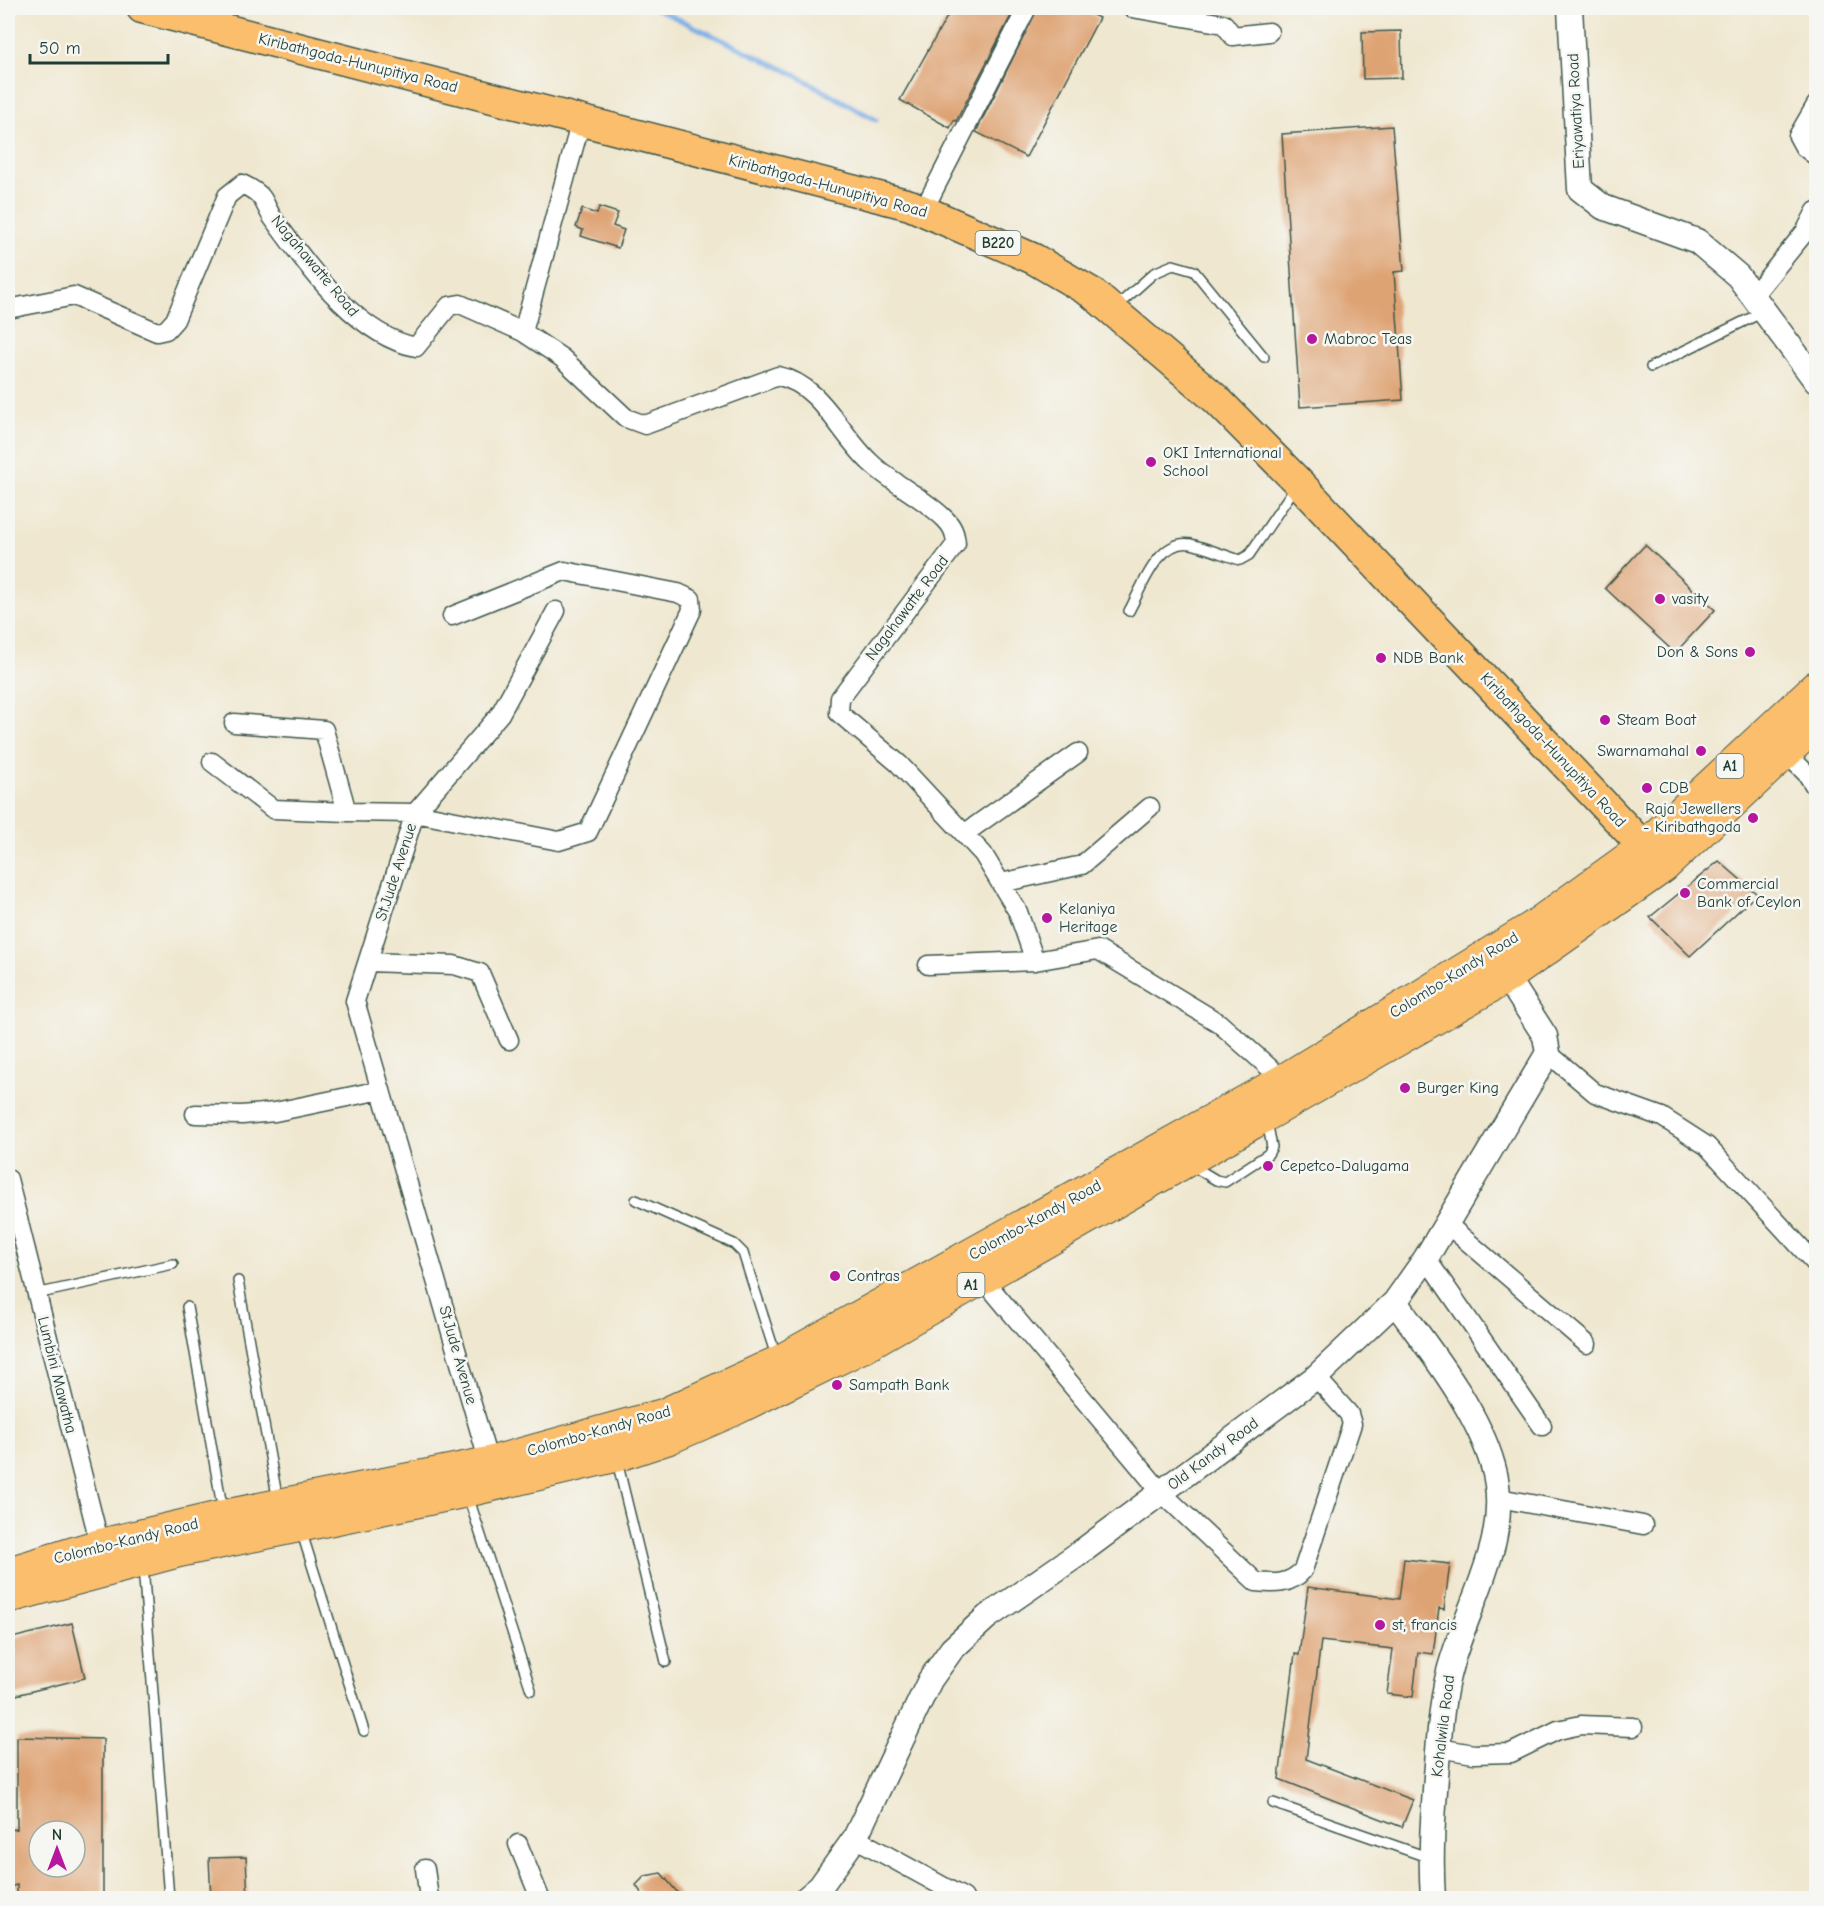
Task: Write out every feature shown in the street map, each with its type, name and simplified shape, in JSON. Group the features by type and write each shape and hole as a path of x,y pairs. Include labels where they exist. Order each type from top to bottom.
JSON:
{"highway":[{"name":"Colombo-Kandy Road","path":"484,1479 663,1415 778,1362 974,1269 1186,1162 1266,1116 1292,1088 1533,927 1653,857 1816,687"},
{"name":"Colombo-Kandy Road","path":"8,1573 103,1558 143,1561 289,1515 615,1456 669,1438 741,1406 862,1347 974,1269 1292,1088 1507,977 1653,857 1786,753 1816,724"},
{"name":"Colombo-Kandy Road","path":"8,1597 103,1558 224,1516 289,1515"}],"main road":[{"name":"Kiribathgoda-Hunupitiya Road","path":"142,8 910,205 1034,259 1092,293 1216,399 1298,482 1653,857"}],"street":[{"path":"923,211 1027,8"},
{"path":"1132,8 1224,24 1233,36 1269,32"},
{"name":"Eriyawatiya Road","path":"1570,8 1580,189 1604,207 1697,242 1738,276 1816,381"},
{"path":"1816,105 1798,136 1804,147 1816,156"},
{"path":"523,332 581,121"},
{"name":"Nagahawatte Road","path":"8,309 74,296 157,332 166,330 175,320 227,196 242,184 260,192 275,222 354,317 395,343 416,347 449,306 460,304 523,332 562,358 626,418 645,425 778,376 792,379 810,391 870,462 945,519 955,531 956,544 840,698 839,713 899,764 983,854 1018,912 1035,961"},
{"path":"1757,304 1805,232 1816,211"},
{"name":"St.Jude Avenue","path":"452,616 564,571 678,593 691,599 692,610 588,832 559,841 415,813 355,1001 381,1090 484,1479"},
{"path":"212,762 273,809 415,813 500,714 556,611"},
{"path":"234,723 324,730 347,812"},
{"path":"964,834 1078,753"},
{"path":"1786,753 1807,774 1816,788"},
{"path":"1000,883 1082,865 1150,807"},
{"path":"928,965 1035,961 1098,950 1219,1023 1292,1088"},
{"path":"368,962 454,966 480,973 509,1040"},
{"path":"1507,977 1545,1036 1548,1053 1595,1093 1662,1117 1707,1146 1816,1264"},
{"name":"Old Kandy Road","path":"820,1895 855,1838 930,1680 952,1649 987,1617 1316,1377 1395,1302 1447,1224 1548,1053"},
{"path":"195,1114 242,1115 275,1112 381,1090"},
{"name":"Lumbini Mawatha","path":"8,1179 15,1239 36,1294 103,1558"},
{"path":"1447,1224 1587,1344"},
{"path":"1426,1258 1542,1426"},
{"path":"974,1269 1161,1492 1256,1582 1282,1583 1295,1579 1303,1570 1352,1424 1349,1414 1316,1377"},
{"name":"Kohalwila Road","path":"1395,1302 1465,1403 1493,1465 1499,1498 1497,1532 1447,1680 1438,1748 1430,1858 1433,1899"},
{"path":"1499,1498 1643,1525"},
{"path":"1438,1748 1474,1754 1511,1753 1558,1730 1581,1725 1634,1728"},
{"path":"855,1838 964,1899"},
{"path":"518,1844 540,1899"},
{"path":"425,1869 429,1899"}],"lane":[{"path":"1113,311 1154,273 1173,265 1184,268 1194,272 1264,357"},
{"path":"1652,367 1757,304"},
{"path":"1129,611 1161,553 1174,545 1189,544 1240,560 1249,555 1298,482"},
{"path":"636,1200 734,1244 743,1253 778,1362"},
{"path":"36,1294 173,1264"},
{"path":"238,1281 289,1515 364,1731"},
{"path":"187,1307 224,1516"},
{"path":"615,1456 666,1662"},
{"path":"484,1479 531,1690"},
{"path":"143,1561 169,1899"},
{"path":"1273,1803 1430,1858"}],"building":[{"path":"952,8 1015,8 956,121 954,120 950,128 900,100"},
{"path":"1038,8 1079,8 1099,18 1026,157 976,132"},
{"path":"1401,31 1402,78 1363,79 1362,32"},
{"path":"1392,126 1404,271 1394,272 1403,400 1300,407 1282,134"},
{"path":"599,207 618,213 613,226 624,230 618,248 581,236 583,230 576,227 582,209 597,214"},
{"name":"vasity","path":"1645,545 1715,610 1675,653 1605,588"},
{"path":"1719,861 1757,894 1690,956 1650,917"},
{"path":"1404,1559 1450,1564 1444,1609 1439,1608 1433,1654 1418,1652 1413,1697 1387,1694 1393,1649 1321,1641 1306,1759 1413,1800 1402,1827 1279,1779 1295,1654 1299,1655 1308,1587 1399,1599"},
{"path":"72,1623 85,1678 16,1695 12,1680 8,1681 8,1639"},
{"path":"17,1737 103,1739 103,1899 17,1899 17,1885 8,1887 8,1830 17,1829"},
{"path":"246,1857 248,1899 211,1899 209,1858"},
{"path":"661,1873 683,1899 645,1899 636,1885 645,1876"}],"waterway":[{"path":"655,8 790,72 876,120"}],"place":[{"name":"Mabroc Teas","path":"1312,339"},
{"name":"OKI International School","path":"1151,462"},
{"name":"vasity","path":"1660,599"},
{"name":"Don & Sons","path":"1750,652"},
{"name":"NDB Bank","path":"1381,658"},
{"name":"Steam Boat","path":"1605,720"},
{"name":"Swarnamahal","path":"1701,751"},
{"name":"CDB","path":"1647,788"},
{"name":"Raja Jewellers - Kiribathgoda","path":"1753,818"},
{"name":"Commercial Bank of Ceylon","path":"1685,893"},
{"name":"Kelaniya Heritage","path":"1047,918"},
{"name":"Burger King","path":"1405,1088"},
{"name":"Cepetco-Dalugama","path":"1268,1166"},
{"name":"Contras","path":"835,1276"},
{"name":"Sampath Bank","path":"837,1385"},
{"name":"st, francis","path":"1380,1625"}]}
